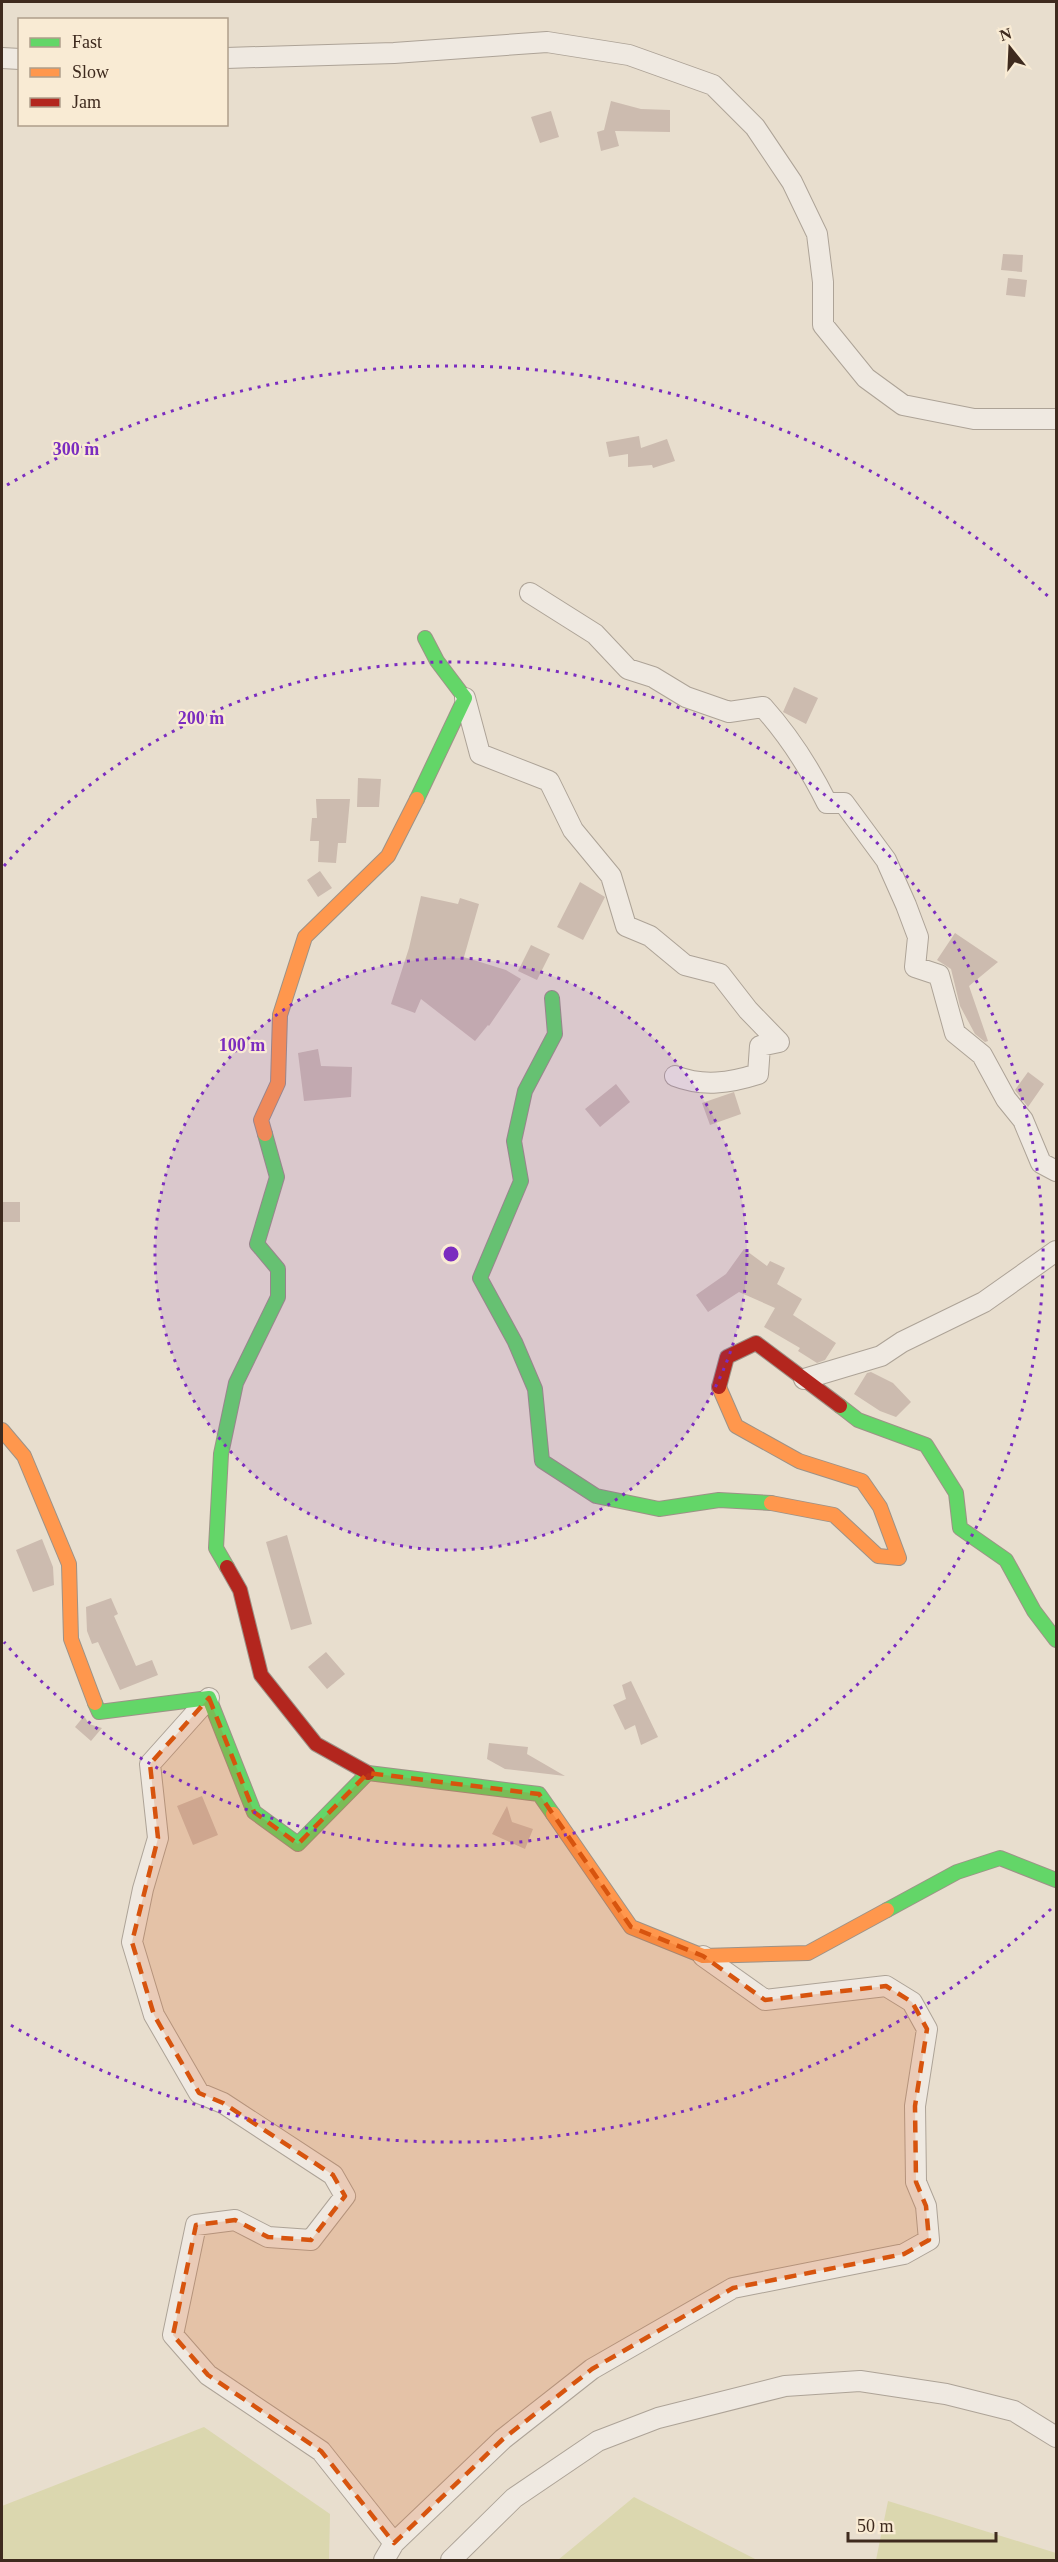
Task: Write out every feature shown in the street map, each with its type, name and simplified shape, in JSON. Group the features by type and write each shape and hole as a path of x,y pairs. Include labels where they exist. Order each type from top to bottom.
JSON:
{"street":[{"path":"228,58 394,53 547,42 629,55 712,85 755,127 792,182 817,234 823,282 823,326 866,378 903,405 974,419 1056,419"},
{"path":"2,58 18,59"},
{"path":"530,593 595,634 628,669 653,677 686,697 729,712 763,707 785,732 813,774 827,803 844,804 886,860 918,937 915,967 939,975 955,1033 982,1055 1006,1099 1023,1120 1041,1163 1056,1171"},
{"path":"425,638 437,661 465,698 480,754 549,780 573,830 610,876 626,926 650,936 685,965 720,974 748,1011 779,1042 760,1046 758,1074 733,1082 692,1083 675,1076"},
{"path":"384,2560 394,2543 503,2439 592,2370 733,2288 904,2254 929,2240 926,2206 916,2182 915,2106 927,2029 912,2002 886,1986 765,2000 703,1956 631,1927 539,1794 368,1773 316,1744 261,1675 240,1590 216,1548 221,1454 236,1383 278,1297 278,1269 257,1244 278,1177 261,1120 278,1083 280,1015 305,937 388,856 465,698"},
{"path":"552,998 555,1034 525,1091 514,1141 521,1181 480,1278 515,1342 535,1389 542,1461 596,1496 659,1509 719,1500 782,1504 834,1515 878,1556 899,1558 880,1508 862,1480 799,1461 736,1426 719,1386 727,1357 756,1343 858,1419 926,1445 956,1493 960,1528 1006,1560 1034,1611 1056,1640"},
{"path":"804,1379 880,1356 902,1342 984,1302 1056,1251"},
{"path":"2,1430 24,1456 69,1564 71,1639 99,1712 209,1698"},
{"path":"209,1698 254,1812 298,1844 368,1773"},
{"path":"209,1698 150,1764 158,1838 143,1889 132,1942 154,2015 199,2093 223,2103 333,2175 345,2196 311,2240 268,2237 235,2220 196,2225 173,2335 208,2375 321,2451 394,2543"},
{"path":"703,1956 808,1953 957,1872 1000,1858 1056,1880"},
{"path":"451,2560 514,2498 598,2441 658,2418 786,2386 860,2381 946,2394 1014,2411 1056,2437"}],"highlighted area":[{"path":"209,1698 254,1812 298,1844 368,1773 539,1794 631,1927 703,1956 765,2000 886,1986 912,2002 927,2029 915,2106 916,2182 926,2206 929,2240 904,2254 733,2288 592,2369 503,2439 394,2543 321,2451 208,2375 173,2335 196,2225 235,2220 268,2237 311,2240 345,2196 333,2175 223,2103 199,2093 154,2015 132,1942 158,1838 150,1764"}],"shaded area":[{"path":"204,2427 330,2514 329,2560 2,2560 2,2506"},
{"path":"634,2497 757,2560 558,2560"},
{"path":"888,2501 1056,2553 1056,2560 876,2560"}],"building":[{"path":"611,101 641,109 670,110 670,132 615,131 619,146 601,151 597,132 604,130"},
{"path":"551,111 559,137 540,143 531,117"},
{"path":"1003,254 1023,255 1022,272 1001,270"},
{"path":"1008,278 1027,280 1025,297 1006,295"},
{"path":"639,436 641,448 667,439 675,461 653,468 652,465 628,467 628,454 609,457 606,442"},
{"path":"794,687 818,698 806,724 783,712"},
{"path":"358,778 381,779 379,807 357,807"},
{"path":"316,799 350,799 346,843 338,843 336,863 318,862 319,841 310,841 312,818 317,818"},
{"path":"320,871 332,888 318,897 307,880"},
{"path":"580,882 605,897 583,940 557,927"},
{"path":"421,896 458,904 460,898 479,904 464,957 506,970 521,979 489,1026 475,1041 421,999 415,1013 391,1004 409,948"},
{"path":"955,933 998,962 969,986 988,1041 985,1042 975,1034 960,1006 951,969 937,960"},
{"path":"531,945 550,954 537,980 518,971"},
{"path":"318,1049 321,1066 352,1067 351,1097 304,1101 298,1053"},
{"path":"1028,1072 1044,1084 1028,1107 1015,1090"},
{"path":"616,1084 630,1102 600,1127 585,1109"},
{"path":"734,1092 741,1114 710,1125 702,1103"},
{"path":"2,1202 20,1202 20,1222 2,1222"},
{"path":"744,1249 767,1266 770,1261 785,1268 777,1284 802,1299 793,1315 836,1343 825,1360 817,1363 798,1351 800,1348 764,1327 775,1308 739,1292 708,1312 696,1295 726,1274"},
{"path":"871,1372 893,1383 911,1402 896,1417 880,1411 854,1394 867,1373"},
{"path":"287,1535 312,1624 291,1630 266,1542"},
{"path":"42,1539 53,1567 54,1585 33,1592 16,1550"},
{"path":"111,1598 118,1614 114,1616 136,1666 152,1660 158,1675 120,1690 98,1642 92,1644 87,1631 86,1607"},
{"path":"326,1652 345,1674 327,1689 308,1667"},
{"path":"631,1681 658,1737 641,1745 635,1725 625,1730 613,1705 626,1699 622,1685"},
{"path":"84,1716 89,1724 102,1728 91,1741 75,1727"},
{"path":"489,1743 528,1747 527,1754 565,1776 505,1769 487,1759"},
{"path":"202,1796 218,1835 193,1845 177,1806"},
{"path":"507,1806 512,1822 533,1829 525,1849 492,1834"}],"traffic: fast":[{"path":"417,799 465,698 437,661 425,638"},
{"path":"552,998 555,1034 525,1091 514,1141 521,1181 480,1278 515,1342 535,1389 542,1461 596,1496 659,1509 719,1500 771,1503"},
{"path":"227,1567 216,1548 221,1454 236,1383 278,1297 278,1269 257,1244 277,1177 265,1134"},
{"path":"840,1406 858,1420 926,1445 956,1493 960,1528 1006,1560 1034,1611 1056,1640"},
{"path":"95,1703 99,1712 209,1698 254,1812 298,1844 368,1773 539,1794 553,1814"},
{"path":"887,1910 957,1872 1000,1858 1056,1880"}],"traffic: slow":[{"path":"265,1134 261,1120 278,1083 280,1015 305,937 388,856 417,799"},
{"path":"719,1387 736,1426 799,1461 862,1481 880,1507 899,1558 878,1556 834,1515 771,1503"},
{"path":"2,1430 24,1456 69,1564 71,1639 95,1703"},
{"path":"553,1814 631,1927 703,1956 808,1953 887,1910"}],"traffic: jam":[{"path":"719,1387 727,1357 756,1343 840,1406"},
{"path":"227,1567 240,1590 261,1675 316,1744 368,1773"}]}
